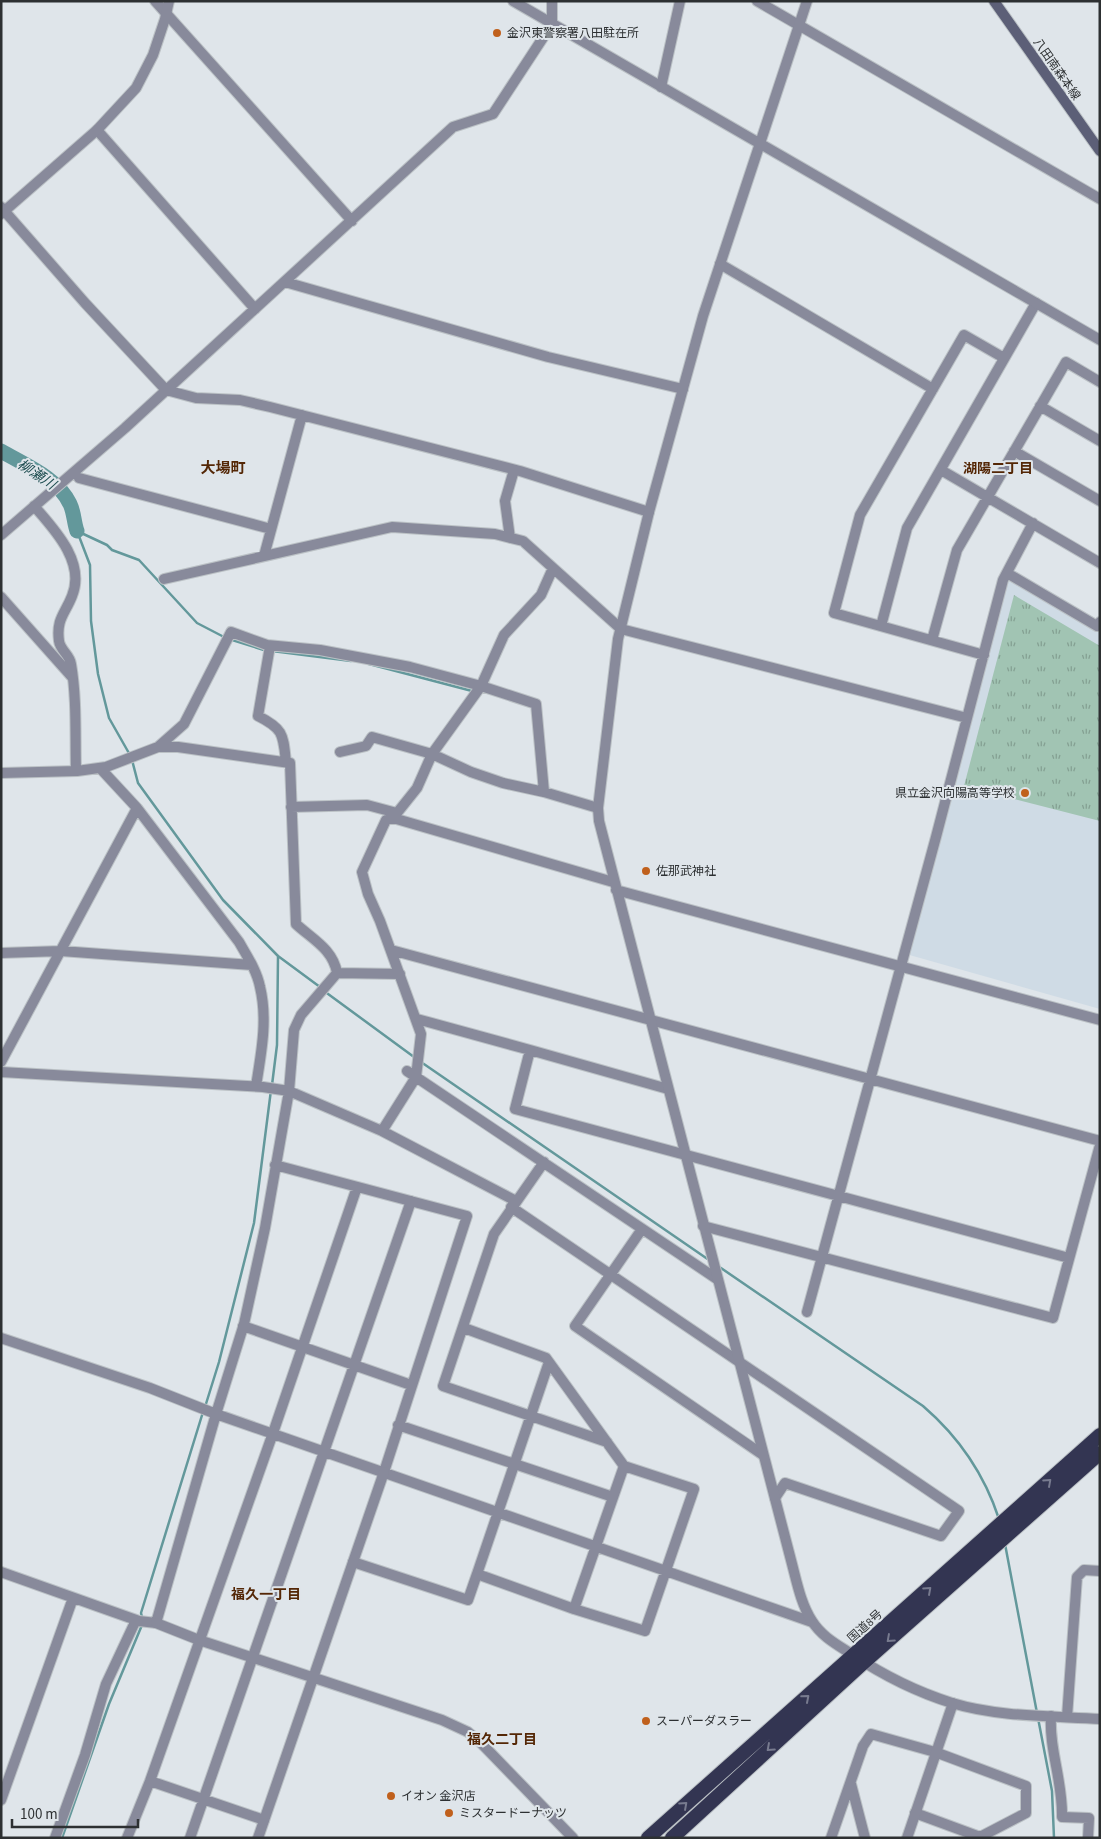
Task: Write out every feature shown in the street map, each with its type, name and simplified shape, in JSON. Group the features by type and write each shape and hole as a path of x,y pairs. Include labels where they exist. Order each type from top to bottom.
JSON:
{"highway":[{"name":"国道8号","path":"1014,1521 1100,1435"},
{"name":"国道8号","path":"648,1838 859,1659 1014,1521 1100,1453"},
{"name":"国道8号","path":"672,1838 859,1659"}],"main road":[{"name":"八田南森本線","path":"994,1 1100,151"}],"street":[{"path":"155,1 352,221"},
{"path":"168,1 166,14 153,55 136,88 97,130 3,211 166,390 196,398 240,400 302,415 514,470 649,512"},
{"path":"513,1 1100,340"},
{"path":"1,535 74,476 453,127 493,114 552,24 552,1"},
{"path":"661,87 680,1"},
{"path":"757,1 1100,199"},
{"path":"807,1 761,144 702,316 649,512 621,629 598,808 604,847 763,1455 803,1604 812,1622 826,1638 859,1659 909,1686 953,1703 992,1710 1100,1719"},
{"path":"97,130 255,309"},
{"path":"720,264 933,389"},
{"path":"285,282 548,357 683,389"},
{"path":"881,626 907,528 1036,304"},
{"path":"984,655 834,613 860,515 964,335 1004,358"},
{"path":"932,640 957,550 1066,362 1100,382"},
{"path":"1040,406 1100,441"},
{"path":"264,556 302,415"},
{"path":"1014,451 1100,501"},
{"path":"510,538 506,501 514,470"},
{"path":"941,470 1100,563"},
{"path":"74,476 272,529"},
{"path":"36,505 66,546 74,567 76,581 73,595 58,623 59,644 70,661 73,678 76,770"},
{"path":"807,1312 968,718 1003,580 1033,524"},
{"path":"164,578 392,527 494,534 523,541 621,629 968,718"},
{"path":"382,1131 413,1073 421,1034 391,950 368,894 362,872 386,820 395,815 417,788 432,754 481,686 504,635 541,595 553,568"},
{"path":"1006,573 1097,626 1100,622"},
{"path":"1,597 73,678"},
{"path":"156,748 184,724 231,632 269,650 320,650 410,667 481,686 536,704 544,792"},
{"path":"269,650 258,716 276,725 283,734 286,762"},
{"path":"340,752 366,746 372,737 432,754 479,775 503,783 544,792 598,808"},
{"path":"1,773 105,767 156,748 178,747 290,763 296,924 319,941 336,966 335,975 310,1003 294,1030 265,1228 243,1326 214,1413 153,1623"},
{"path":"105,767 239,942 252,965 260,986 264,1010 260,1087"},
{"path":"292,807 367,805 614,886 1100,1020"},
{"path":"1,1062 137,808"},
{"path":"391,950 649,1018 1100,1143 1053,1318 704,1226"},
{"path":"1,953 61,951 252,965"},
{"path":"335,975 400,974"},
{"path":"417,1019 668,1089"},
{"path":"530,1050 515,1109 1069,1258"},
{"path":"1,1072 260,1087 286,1091 382,1131 513,1204 609,1275 959,1512 940,1536 785,1483 775,1498"},
{"path":"413,1073 717,1278"},
{"path":"544,1162 513,1204 494,1234 443,1386 607,1442"},
{"path":"258,1838 384,1472 467,1216 275,1165"},
{"path":"127,1838 150,1781 273,1433 357,1187"},
{"path":"190,1838 411,1201"},
{"path":"642,1229 575,1326 763,1455"},
{"path":"243,1326 411,1385"},
{"path":"464,1328 546,1358 624,1466 694,1489 645,1631 477,1574"},
{"path":"1,1338 150,1388 190,1406 325,1451 812,1622"},
{"path":"353,1562 468,1600 549,1362"},
{"path":"398,1426 613,1497"},
{"path":"574,1608 624,1466"},
{"path":"1067,1717 1077,1577 1084,1570 1100,1571"},
{"path":"1,1572 138,1621 153,1623 442,1720 468,1732 573,1838"},
{"path":"1,1800 74,1598"},
{"path":"55,1838 106,1684 138,1621"},
{"path":"907,1838 953,1703"},
{"path":"1043,1715 1050,1728 1062,1794 1062,1817 1089,1818 1088,1838"},
{"path":"831,1838 863,1746 871,1734 935,1752 1026,1786 1026,1812 980,1837 915,1813"},
{"path":"150,1781 264,1820"},
{"path":"851,1784 865,1838"}],"shaded area":[{"name":"県立金沢向陽高等学校","path":"1011,580 1100,632 1100,1009 906,954 1007,583"}],"green space":[{"path":"1014,595 1100,646 1100,821 964,786"}],"waterway":[{"name":"柳瀬川","path":"1,451 40,473 58,487 70,504 77,531"},
{"path":"77,531 90,565 91,621 98,674 109,718 130,755"},
{"path":"77,531 107,545 112,550 139,560 197,623 224,637"},
{"path":"229,639 267,651"},
{"path":"272,651 351,661"},
{"path":"369,664 472,691"},
{"path":"132,760 138,783 223,900 278,956 320,987"},
{"path":"272,1085 277,1045 278,956"},
{"path":"324,991 414,1057"},
{"path":"421,1062 709,1260"},
{"path":"205,1407 219,1362 254,1223 271,1090"},
{"path":"718,1266 923,1406 948,1430 969,1457 986,1486 999,1519"},
{"path":"142,1617 141,1613 203,1412"},
{"path":"1005,1544 1037,1713"},
{"path":"62,1838 109,1704 142,1625"},
{"path":"1038,1718 1052,1791 1054,1838"}],"place":[{"name":"金沢東警察署八田駐在所","path":"497,33"},
{"name":"県立金沢向陽高等学校","path":"1025,793"},
{"name":"佐那武神社","path":"646,871"},
{"name":"スーパーダスラー","path":"646,1721"},
{"name":"イオン 金沢店","path":"391,1796"},
{"name":"ミスタードーナッツ","path":"449,1813"}],"district":[{"name":"大場町","path":"223,468"},
{"name":"湖陽二丁目","path":"998,468"},
{"name":"福久一丁目","path":"266,1594"},
{"name":"福久二丁目","path":"502,1739"}]}
